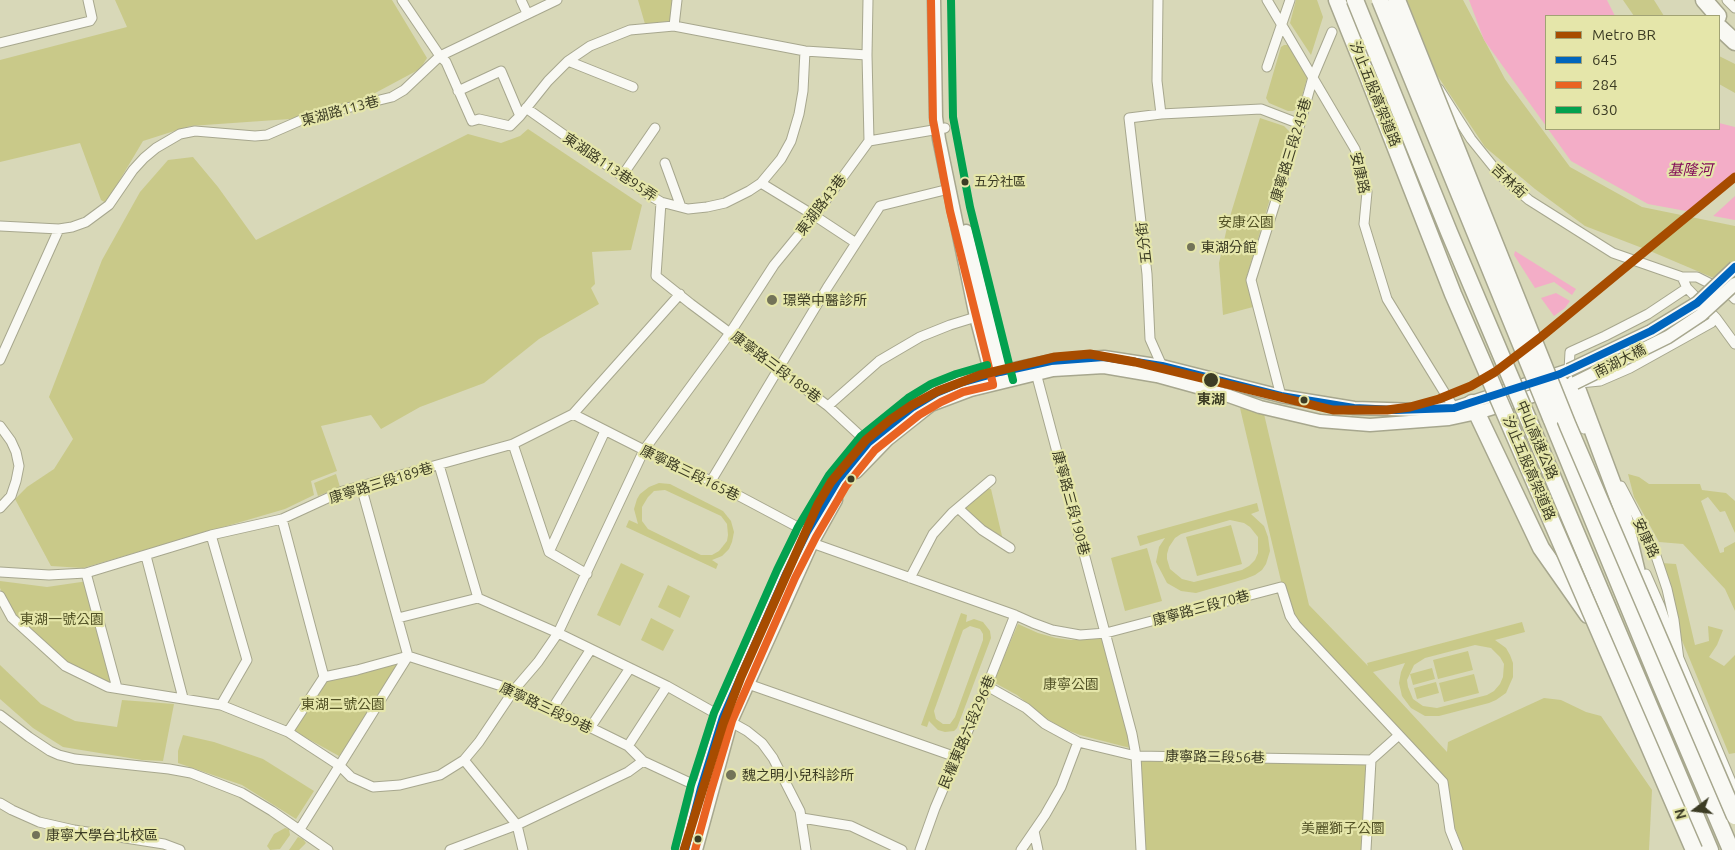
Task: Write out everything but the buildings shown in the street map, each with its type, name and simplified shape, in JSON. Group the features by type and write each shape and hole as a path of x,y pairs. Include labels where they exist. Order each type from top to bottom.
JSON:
{"highway":[{"name":"汐止五股高架道路","path":"1337,0 1453,294 1694,850"},
{"name":"中山高速公路","path":"1355,0 1449,232 1710,850"},
{"name":"中山高速公路","path":"1380,0 1659,681 1732,850"},
{"path":"1397,0 1568,426 1735,816"},
{"path":"1697,0 1707,15"},
{"path":"1704,0 1716,15"},
{"path":"1720,19 1731,32"},
{"path":"1568,378 1621,506 1652,634 1659,681"},
{"path":"1475,408 1541,548 1619,664 1669,752"}],"main road":[{"path":"934,0 936,117 941,129 983,296 997,378"},
{"path":"941,0 944,118 941,129 949,189 976,318 997,378"},
{"name":"南湖大橋","path":"1568,378 1697,303 1735,267"},
{"name":"南湖大橋","path":"1568,378 1668,337 1701,315 1735,284"},
{"path":"685,850 701,788 786,574 847,482 887,440 931,405 997,378 1051,360 1104,357 1162,366 1281,396 1354,408 1451,414"},
{"path":"696,850 727,720 748,684 810,538 838,480 868,443 913,407 936,393 960,383 1053,370 1104,367 1157,376 1260,406 1320,421 1370,425 1429,421 1568,378"}],"street":[{"path":"0,43 90,21 92,18 88,0"},
{"path":"402,0 446,62 472,121 479,119 510,126 548,81 568,61 590,46 630,30 674,26 805,51 867,55"},
{"path":"521,0 527,13"},
{"name":"東湖路113巷","path":"0,226 59,229 86,222 109,205 133,170 144,158 156,148 180,134 195,131 256,136 267,135 306,118 392,97 404,90 440,56 557,0"},
{"path":"674,26 677,0"},
{"path":"868,0 867,55 870,141 941,129"},
{"path":"1158,0 1157,81 1161,114 1261,109 1300,124"},
{"name":"安康路","path":"1267,0 1355,149 1367,192 1364,224 1386,299 1451,414"},
{"path":"1266,68 1290,0"},
{"name":"吉林街","path":"1401,0 1436,84 1471,139 1500,175 1529,200 1613,253 1682,278 1697,277 1729,293 1735,299"},
{"path":"1727,0 1735,8"},
{"name":"康寧路三段245巷","path":"1281,396 1251,280 1313,77 1332,32"},
{"name":"東湖路113巷95弄","path":"523,112 662,202 688,209 725,203 741,196 761,183 781,159 791,141 804,91 805,51"},
{"path":"568,61 633,87"},
{"path":"458,91 501,71 523,112"},
{"name":"五分街","path":"1161,114 1129,118 1148,274 1150,339 1162,366"},
{"path":"622,176 655,128"},
{"name":"東湖路43巷","path":"0,596 12,618 65,666 108,687 183,698 208,704 220,704 288,732 340,766 351,777 373,787 400,785 440,775 464,760 479,742 514,690 538,662 558,633 644,450 730,333 774,265 815,216 870,141"},
{"path":"665,163 681,207"},
{"path":"761,183 856,243"},
{"path":"711,481 827,288 880,206 949,189"},
{"name":"康寧路三段189巷","path":"662,202 656,276 828,406 868,443"},
{"path":"0,360 59,229"},
{"path":"1682,278 1687,288 1716,318 1735,344"},
{"path":"1687,288 1648,314 1570,352 1568,378 1600,381 1630,368 1716,318"},
{"name":"康寧路三段189巷","path":"0,572 49,575 86,572 211,536 282,519 344,491 513,444 573,414 680,294"},
{"path":"828,406 879,361 920,337 950,325 976,318"},
{"name":"康寧路三段190巷","path":"1036,373 1132,734 1136,756 1141,850"},
{"name":"康寧路三段165巷","path":"573,414 711,481 810,538"},
{"path":"0,426 11,441 16,452 18,466 11,496 0,508"},
{"name":"安康路","path":"1587,426 1604,444 1613,469 1653,547 1667,588 1674,620 1679,660"},
{"path":"549,552 605,431"},
{"path":"513,444 549,552 586,574"},
{"path":"439,465 478,598"},
{"path":"910,578 933,534 958,508 991,480"},
{"path":"300,830 408,656 361,486"},
{"path":"958,508 982,530 1010,548"},
{"path":"282,519 324,677"},
{"path":"211,536 247,660 220,704"},
{"name":"康寧路三段70巷","path":"810,538 910,578 1015,615 1033,624 1052,630 1080,635 1106,633 1281,587 1290,616 1296,625 1443,782 1450,830 1458,850"},
{"path":"146,556 183,698"},
{"path":"86,572 117,688"},
{"name":"安康路","path":"1646,574 1660,606 1679,660 1735,792"},
{"path":"398,618 478,598 558,633 667,686 747,731 762,743 773,758 802,818 806,850"},
{"name":"民權東路六段296巷","path":"920,850 935,808 1015,615"},
{"path":"552,709 591,649"},
{"path":"288,732 324,677 408,656"},
{"name":"康寧路三段99巷","path":"408,656 514,690 628,746 642,760 701,788"},
{"path":"590,728 630,668"},
{"path":"748,684 956,757"},
{"path":"628,746 667,686"},
{"name":"康寧路三段56巷","path":"987,686 1026,708 1045,724 1078,742 1136,756 1371,760"},
{"path":"0,715 28,737 59,755 75,759 190,773 242,793 328,850"},
{"path":"1366,850 1371,760 1399,735"},
{"path":"1021,850 1061,787 1078,742"},
{"path":"464,760 517,825 523,850"},
{"path":"450,850 517,825 628,772 642,760"},
{"path":"0,802 12,810 39,822 74,830 164,844 180,850"},
{"path":"802,818 851,826 902,850"},
{"path":"1034,831 1038,850"}],"green space":[{"path":"115,0 392,0 427,58 420,69 364,99 290,119 190,126 143,141 106,203 101,200 80,143 0,162 0,60 127,27"},
{"path":"638,0 672,0 671,21 645,24"},
{"path":"1296,0 1317,0 1323,17 1311,55 1290,23"},
{"path":"1407,0 1463,0 1505,79 1570,167 1642,207 1735,226 1735,287 1585,226 1535,189 1485,147 1437,75"},
{"path":"1623,0 1654,0 1663,15 1633,15"},
{"path":"1289,45 1308,75 1299,107 1293,111 1288,111 1269,103 1266,98 1281,47"},
{"path":"1720,56 1735,64 1735,93 1720,85"},
{"name":"安康公園","path":"1260,118 1284,126 1290,132 1246,279 1253,307 1223,315 1219,263 1228,223"},
{"path":"528,129 642,205 631,250 592,252 595,284 591,288 599,304 539,339 484,383 420,407 381,429 371,415 321,426 337,471 311,481 314,495 285,509 83,568 51,566 15,499 27,487 54,469 73,439 49,397 102,260 140,192 168,160 193,157 218,187 256,240 468,134 501,143 520,136"},
{"path":"1240,408 1264,414 1309,605 1368,666 1367,663 1522,622 1525,632 1495,640 1506,648 1510,655 1513,663 1513,677 1506,693 1489,703 1439,716 1425,716 1411,708 1402,696 1399,683 1405,663 1373,672 1447,752 1448,742 1544,698 1561,700 1586,712 1601,716 1652,790 1649,850 1463,850 1454,825 1445,779 1294,615 1281,581","holes":["1475,645 1491,648 1504,664 1503,677 1494,691 1487,695 1437,708 1423,706 1413,699 1407,680 1414,665 1425,658"]},
{"path":"336,474 340,487 318,496 314,483"},
{"path":"1628,474 1639,477 1649,484 1700,484 1702,490 1726,493 1735,501 1735,533 1725,511 1720,512 1708,497 1701,501 1720,553 1724,552 1724,548 1735,542 1735,611 1725,589 1683,544 1659,542 1634,497"},
{"path":"659,483 670,484 723,511 731,521 734,532 729,549 722,556 712,560 718,564 716,569 626,527 629,520 638,524 634,509 640,494 649,487","holes":["665,490 721,516 727,524 727,541 719,551 712,555 701,555 648,529 642,521 642,507 654,491"]},
{"path":"987,488 991,489 1001,538 998,538 964,510 964,506"},
{"path":"1257,503 1259,511 1251,514 1264,526 1270,551 1266,564 1255,575 1196,593 1181,591 1167,583 1156,562 1159,547 1165,538 1140,546 1137,536","holes":["1230,520 1244,523 1258,537 1258,553 1255,560 1249,566 1242,570 1194,582 1182,579 1170,569 1167,559 1169,547 1175,538 1181,534"]},
{"path":"1231,525 1242,564 1197,576 1186,537"},
{"path":"1147,548 1162,601 1125,611 1111,558"},
{"path":"621,563 644,574 620,626 597,615"},
{"path":"1661,563 1676,564 1695,645 1709,641 1708,626 1723,630 1717,645 1709,657 1724,666 1735,655 1735,753 1729,754 1676,626"},
{"name":"東湖一號公園","path":"0,581 47,587 88,581 111,679 108,684 80,677 11,613 0,588"},
{"path":"668,585 690,596 680,618 658,607"},
{"path":"961,613 967,615 966,622 974,619 983,622 990,631 991,638 957,728 954,731 945,732 938,730 929,721 927,727 921,725","holes":["970,626 980,629 983,634 983,640 955,717 950,724 943,724 936,719 934,711 963,630"]},
{"path":"651,618 674,630 663,651 641,640"},
{"name":"康寧公園","path":"1018,624 1038,633 1056,638 1071,640 1102,638 1131,741 1130,748 1080,735 1062,728 1044,717 1017,695 995,683 994,680"},
{"path":"1468,651 1473,670 1438,679 1433,660"},
{"name":"東湖二號公園","path":"401,661 405,665 339,756 294,731 327,680"},
{"path":"0,665 41,704 75,721 117,727 122,700 174,704 163,761 142,760 63,747 33,728 0,699"},
{"path":"1432,668 1435,679 1413,685 1410,674"},
{"path":"1474,674 1479,693 1444,702 1439,683"},
{"path":"1436,682 1439,693 1417,699 1414,688"},
{"path":"183,735 214,742 263,759 314,791 296,819 242,785 178,763 178,751"},
{"name":"美麗獅子公圜","path":"1139,760 1366,765 1361,850 1144,850"},
{"path":"285,828 289,829 290,835 280,849 270,850 267,846 274,834"},
{"path":"298,837 306,843 299,850 289,850"}],"water":[{"path":"1469,0 1607,0 1614,15 1545,15 1545,125 1484,40"},
{"name":"基隆河","path":"1720,123 1735,127 1735,220 1648,204 1571,161 1549,130 1720,130"},
{"path":"1515,251 1576,289 1572,295 1554,282 1535,288 1514,255"},
{"path":"1556,293 1570,301 1565,308 1554,316 1541,298"}],"pier":[{"path":"1735,179 1735,196 1711,218 1696,215"}],"metro line":[{"name":"BR","path":"684,850 723,724 741,677 818,504 831,482 866,440 912,405 938,391 980,375 1055,357 1090,354 1135,362 1333,410 1387,410 1410,407 1439,399 1471,386 1495,372 1541,337 1735,177"}],"transit line":[{"name":"284","path":"931,0 933,120 950,211 993,384"},
{"name":"630","path":"951,0 953,117 970,207 1013,380"},
{"name":"645","path":"685,850 701,788 723,717 786,574 807,532 838,480 868,443 913,407 936,393 960,383 1051,361 1104,357 1162,366 1281,396 1354,408 1396,410 1454,408 1560,374 1651,331 1697,303 1735,267"},
{"name":"630","path":"675,848 691,785 714,713 777,570 798,527 829,475 861,436 908,398 931,384 987,365"},
{"name":"284","path":"695,850 732,721 795,578 816,537 846,486 875,450 919,415 963,392 993,385"}],"place":[{"name":"五分社區","path":"965,182"},
{"name":"東湖分館","path":"1191,247"},
{"name":"璟榮中醫診所","path":"772,300"},
{"name":"東湖","path":"1211,380"},
{"name":"魏之明小兒科診所","path":"731,775"},
{"name":"康寧大學台北校區","path":"36,835"}]}
